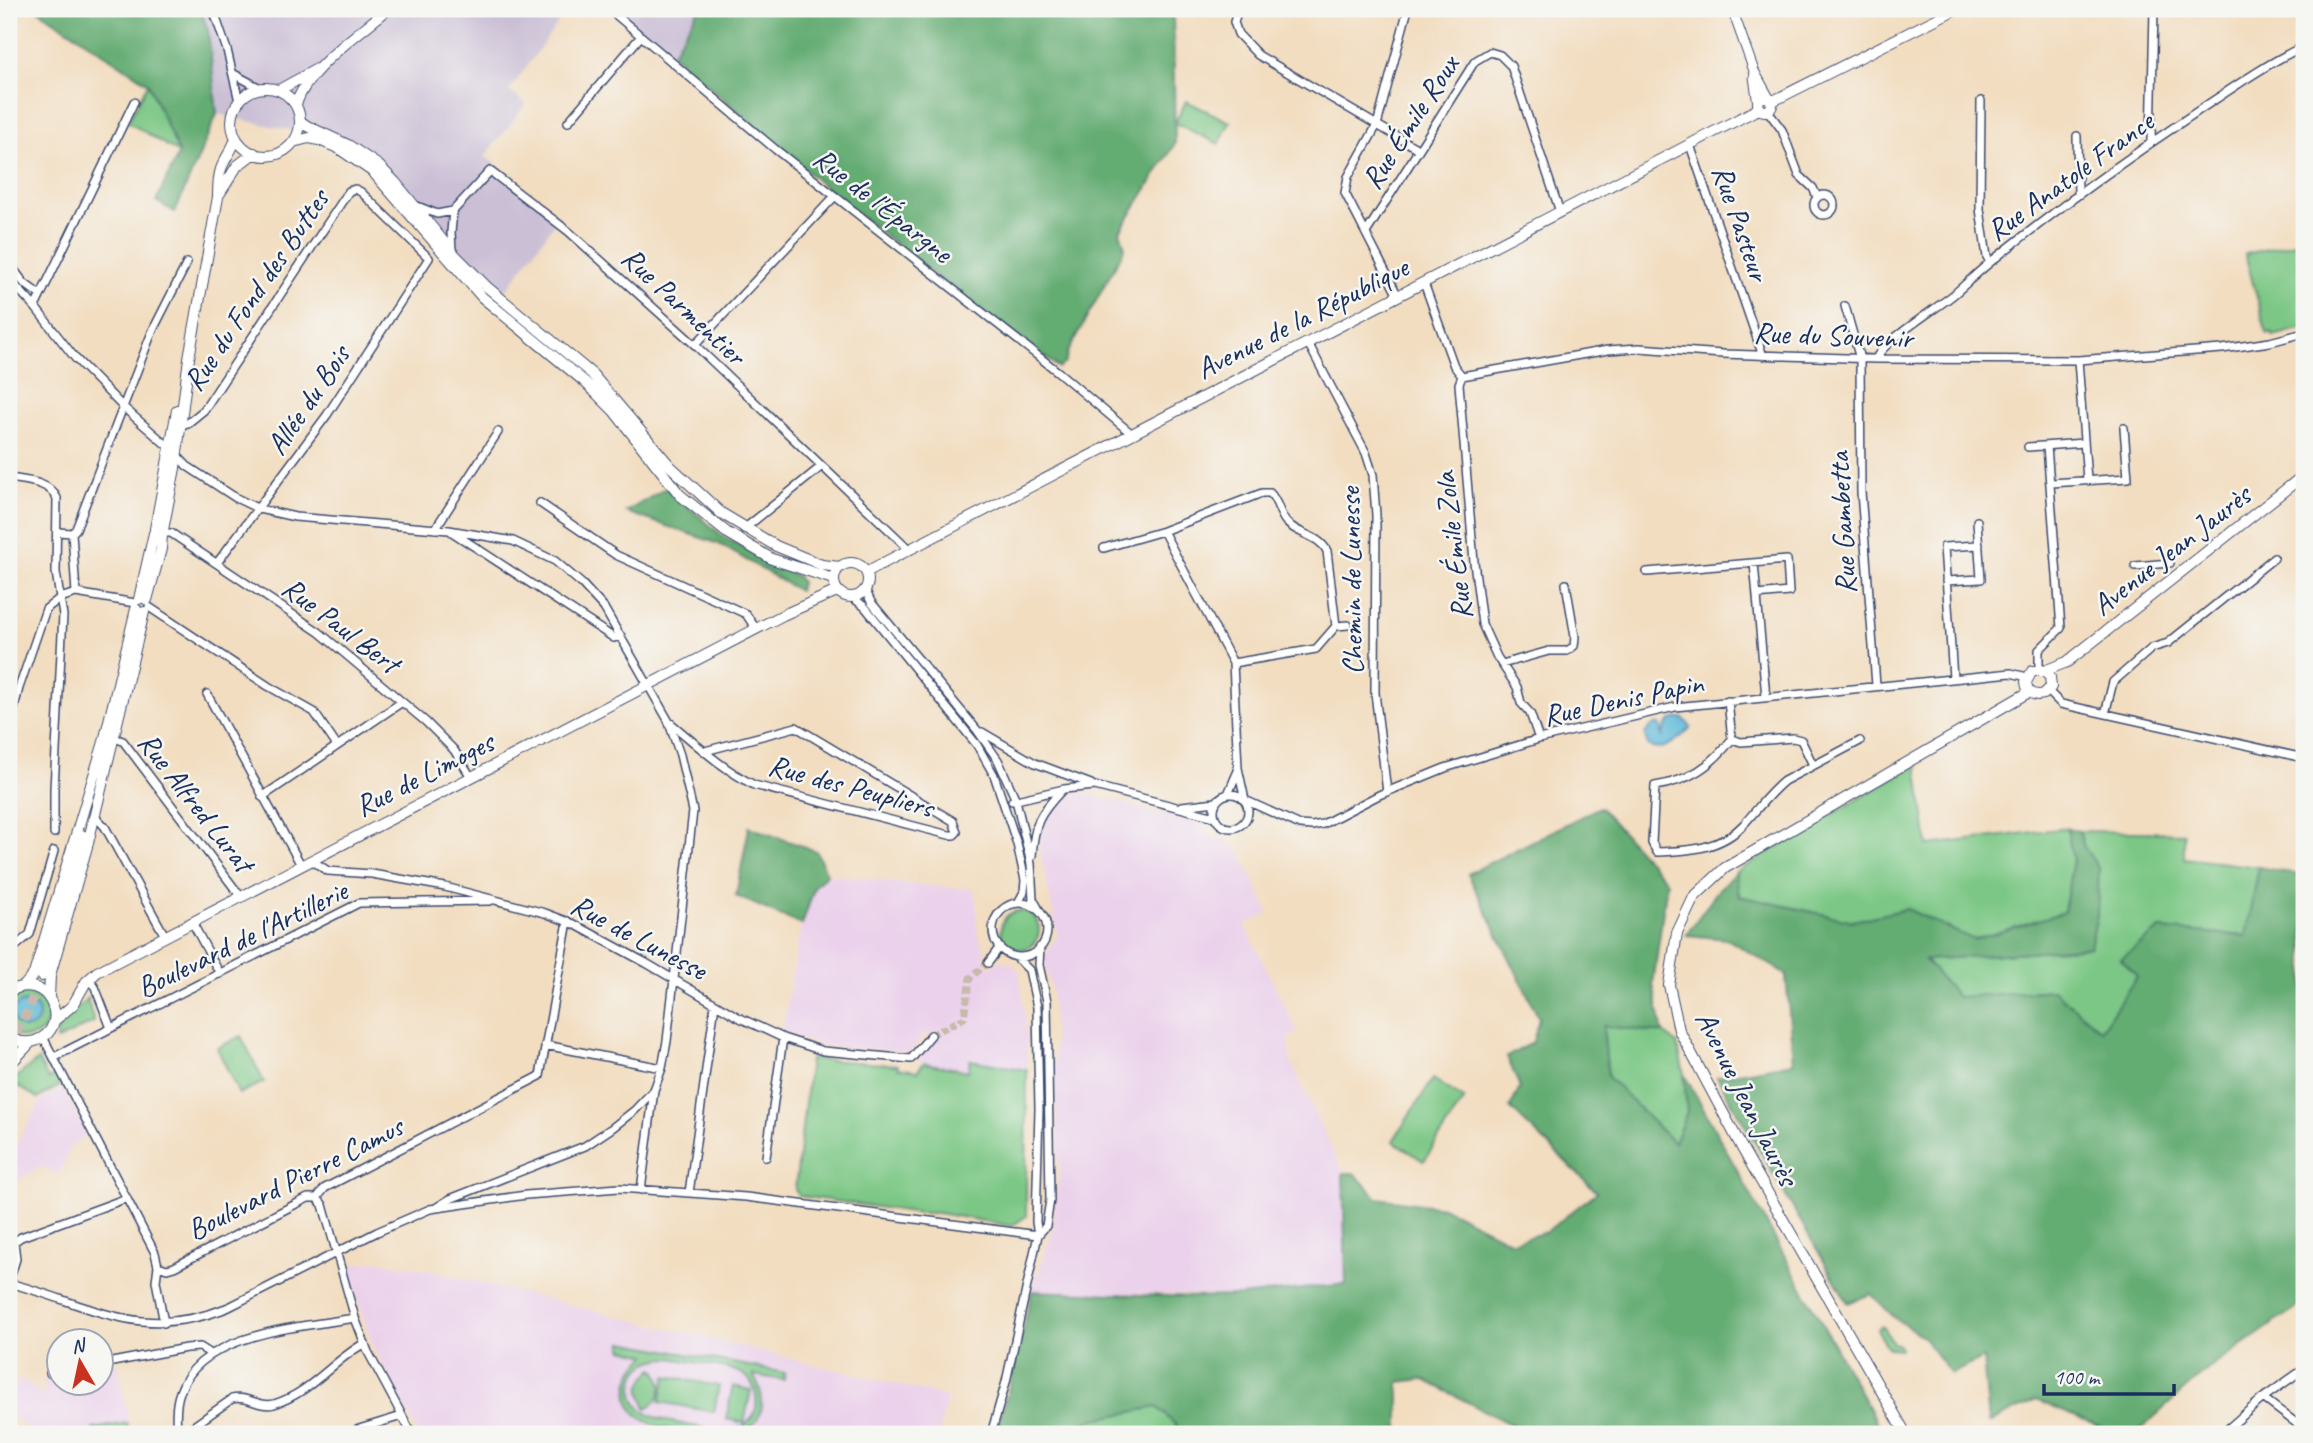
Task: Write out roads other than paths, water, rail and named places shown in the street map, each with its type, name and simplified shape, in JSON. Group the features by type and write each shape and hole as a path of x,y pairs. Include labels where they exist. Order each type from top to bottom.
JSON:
{"main road":[{"path":"296,105 302,91 320,68 388,9"},
{"name":"Avenue de la République","path":"866,572 1765,104 1956,9"},
{"path":"279,90 320,68"},
{"path":"43,976 88,814 113,709 142,605 161,549 159,532 218,197 218,180 236,138 232,119 239,101 260,88 279,90 289,96 296,105 300,121 298,132 285,150 275,154 254,153 236,138"},
{"path":"293,142 309,138 319,140 338,148 373,172 482,297 585,383 614,411 680,495 726,532 772,559 835,584 842,595 852,597 865,589 868,584 866,572 854,563 840,566 822,565 744,528 721,513 670,466 593,374 487,286 452,251 395,182 364,155 300,121"},
{"path":"218,197 237,166 254,153"},
{"path":"173,452 181,425 189,358"},
{"name":"Avenue Jean Jaurès","path":"2050,687 2067,662 2304,475"},
{"path":"835,584 840,566"},
{"name":"Rue de Limoges","path":"43,1037 54,1021 73,1005 88,979 97,972 796,608 809,605 835,584"},
{"path":"9,992 24,986 34,974 114,738 142,605"},
{"name":"Avenue Jean Jaurès","path":"2041,670 2067,662"},
{"path":"2041,670 2050,677 2050,687 2039,696 2029,692 2026,687 2027,677 2032,671 2041,670"},
{"name":"Avenue Jean Jaurès","path":"1906,1434 1715,1100 1679,1030 1669,985 1676,933 1694,897 1725,868 2029,692"},
{"path":"54,1021 50,1000 50,975 76,889 88,814"},
{"path":"24,986 38,989 50,1000 70,1001 81,991"},
{"path":"9,1037 30,1043"},
{"path":"9,1065 30,1043 43,1037"}],"street":[{"path":"213,9 234,74 239,101"},
{"name":"Rue de l'Épargne","path":"609,9 835,196 1132,434"},
{"path":"1238,9 1234,22 1238,34 1258,55 1418,149"},
{"path":"1398,296 1345,192 1348,177 1377,125 1408,9"},
{"path":"1732,9 1765,104 1782,130 1799,175 1813,188 1817,197"},
{"path":"2151,142 2154,9"},
{"path":"568,122 641,36"},
{"name":"Rue Anatole France","path":"1876,359 1889,343 2078,195 2151,142 2304,46"},
{"name":"Rue Émile Roux","path":"1366,233 1475,61 1490,52 1500,55 1511,66 1560,212"},
{"path":"234,74 260,88"},
{"path":"35,307 134,102"},
{"path":"1981,102 1980,209 1990,262"},
{"path":"2077,136 2078,195"},
{"name":"Rue Pasteur","path":"1690,145 1763,356"},
{"name":"Rue Parmentier","path":"453,211 490,171 568,231 695,345 910,550"},
{"name":"Rue du Fond des Buttes","path":"181,425 188,424 204,410 349,191 355,189 362,192 429,258"},
{"path":"695,345 835,196"},
{"path":"409,201 437,214 453,211 452,251"},
{"name":"Allée du Bois","path":"217,563 327,415 429,258"},
{"path":"9,263 24,283 40,295"},
{"path":"76,593 72,533 80,519 152,332 187,263"},
{"path":"9,279 75,358 122,406 187,466 236,498 259,509 295,517 435,528 513,541 555,561 604,608 668,720 680,755 693,811 662,1068 654,1090 641,1190"},
{"path":"1424,283 1454,366 1462,376"},
{"name":"Rue Gambetta","path":"1845,306 1860,359 1861,492 1875,685"},
{"name":"Rue du Souvenir","path":"1462,376 1608,350 1639,348 1860,359 2078,360 2222,349 2270,342 2304,333"},
{"name":"Chemin de Lunesse","path":"1308,342 1366,453 1373,475 1377,616 1375,693 1387,792"},
{"path":"2078,360 2087,481"},
{"name":"Rue Émile Zola","path":"1462,376 1460,384 1482,624 1517,687 1521,703 1530,713 1539,739"},
{"path":"2051,483 2128,478 2124,428"},
{"path":"435,528 498,432"},
{"path":"2028,447 2084,443"},
{"path":"2041,670 2039,650 2061,628 2047,446"},
{"path":"744,528 822,466"},
{"path":"9,478 43,485 54,492 57,498 56,572 63,615 54,833"},
{"path":"1104,548 1163,531 1262,493 1270,493 1286,522 1324,544 1336,626"},
{"path":"540,503 617,555 746,614 756,629"},
{"path":"1946,582 1981,579 1977,521"},
{"path":"449,530 614,638 621,636"},
{"path":"1163,531 1233,663 1238,768 1248,816"},
{"name":"Rue Paul Bert","path":"159,532 171,533 319,632 454,750 471,777"},
{"path":"58,533 72,533"},
{"path":"1953,678 1944,547 1979,545"},
{"path":"2105,714 2113,682 2152,648 2168,643 2274,558"},
{"path":"1647,572 1787,560 1789,592 1757,595"},
{"path":"1754,563 1766,697"},
{"path":"2135,566 2170,563"},
{"path":"1502,664 1549,651 1567,651 1574,646 1575,637 1566,584"},
{"path":"865,589 871,602 977,730 998,761 1016,800 1031,864"},
{"path":"9,728 19,688 46,609 60,598 76,593 142,605 314,712 337,746"},
{"path":"852,597 865,607 977,745 995,775 1025,880 1024,892 1018,902 1002,909 996,917 993,935 999,948 1016,957 1029,970 1037,1007 1038,1235 1006,1382 991,1434"},
{"path":"1233,663 1316,649 1336,626 1348,625"},
{"name":"Rue Denis Papin","path":"1245,800 1300,824 1312,826 1323,824 1387,792 1445,768 1539,739 1675,707 2011,673 2027,677"},
{"path":"9,687 19,688"},
{"path":"2050,687 2061,704 2304,758"},
{"path":"207,694 262,796 306,863"},
{"path":"1728,701 1732,740 1716,759 1698,773 1656,786 1652,843 1657,852 1694,850 1710,846 1742,827 1784,781 1860,741"},
{"path":"262,796 402,702"},
{"name":"Rue des Peupliers","path":"668,720 705,751 741,779 754,785 948,835 957,832 953,821 796,727 705,751"},
{"path":"977,730 1035,763 1095,786 1215,817"},
{"name":"Rue Alfred Lurat","path":"114,738 125,744 241,897"},
{"path":"1732,740 1801,740 1813,765"},
{"path":"1177,806 1216,802 1228,794 1238,768"},
{"path":"1004,802 1064,789 1095,786"},
{"path":"1016,957 1029,956 1040,947 1046,937 1047,929 1032,893 1031,864 1036,824 1043,810 1064,789"},
{"path":"1228,794 1238,795 1245,800"},
{"path":"1216,802 1215,817 1221,826 1232,829 1242,825 1248,816 1265,809"},
{"path":"88,814 105,827 165,936"},
{"path":"9,952 27,938 34,925 54,851"},
{"name":"Rue de Lunesse","path":"306,863 328,871 372,874 445,887 568,921 715,1004 783,1038 823,1051 911,1059 931,1035"},
{"name":"Boulevard de l'Artillerie","path":"54,1057 359,903 501,901"},
{"path":"1018,902 1035,907 1041,913"},
{"name":"Boulevard Pierre Camus","path":"43,1037 148,1238 158,1266 167,1269 307,1198 317,1198 325,1188 540,1076 568,921"},
{"path":"192,922 220,974"},
{"path":"34,925 47,930"},
{"path":"1038,1235 1046,1226 1050,1200 1047,1002 1039,965 1040,947"},
{"path":"988,963 999,948"},
{"path":"88,979 98,992 111,1028"},
{"path":"689,1193 715,1004"},
{"path":"766,1157 783,1038"},
{"path":"545,1045 662,1068"},
{"path":"127,1198 21,1237 14,1242 16,1259 9,1282 131,1321 164,1323 212,1314 377,1232 437,1208 450,1199 585,1146 635,1110 654,1090"},
{"path":"437,1208 551,1193 619,1188 782,1201 1038,1235"},
{"path":"317,1198 323,1205 355,1318 365,1343 412,1434"},
{"path":"158,1266 156,1281 164,1323"},
{"path":"355,1318 251,1338 229,1344 211,1354 184,1380 178,1394 176,1434 186,1433 238,1397 264,1406 276,1403 308,1387 365,1343"},
{"path":"116,1361 186,1348 200,1347 211,1354"},
{"path":"2222,1434 2263,1398 2304,1368"},
{"path":"2263,1398 2304,1429"},
{"path":"349,1434 402,1416"}],"water":[{"path":"1683,718 1691,727 1673,743 1658,749 1647,743 1645,734 1649,728 1657,724 1661,726 1663,738 1668,723"},
{"path":"26,1002 35,1006 39,1015 35,1024 26,1028 17,1024 13,1015 17,1006"}],"tunnel":[{"path":"931,1035 964,1018 970,978 988,963"},
{"path":"9,1046 26,1015 42,976"}]}
